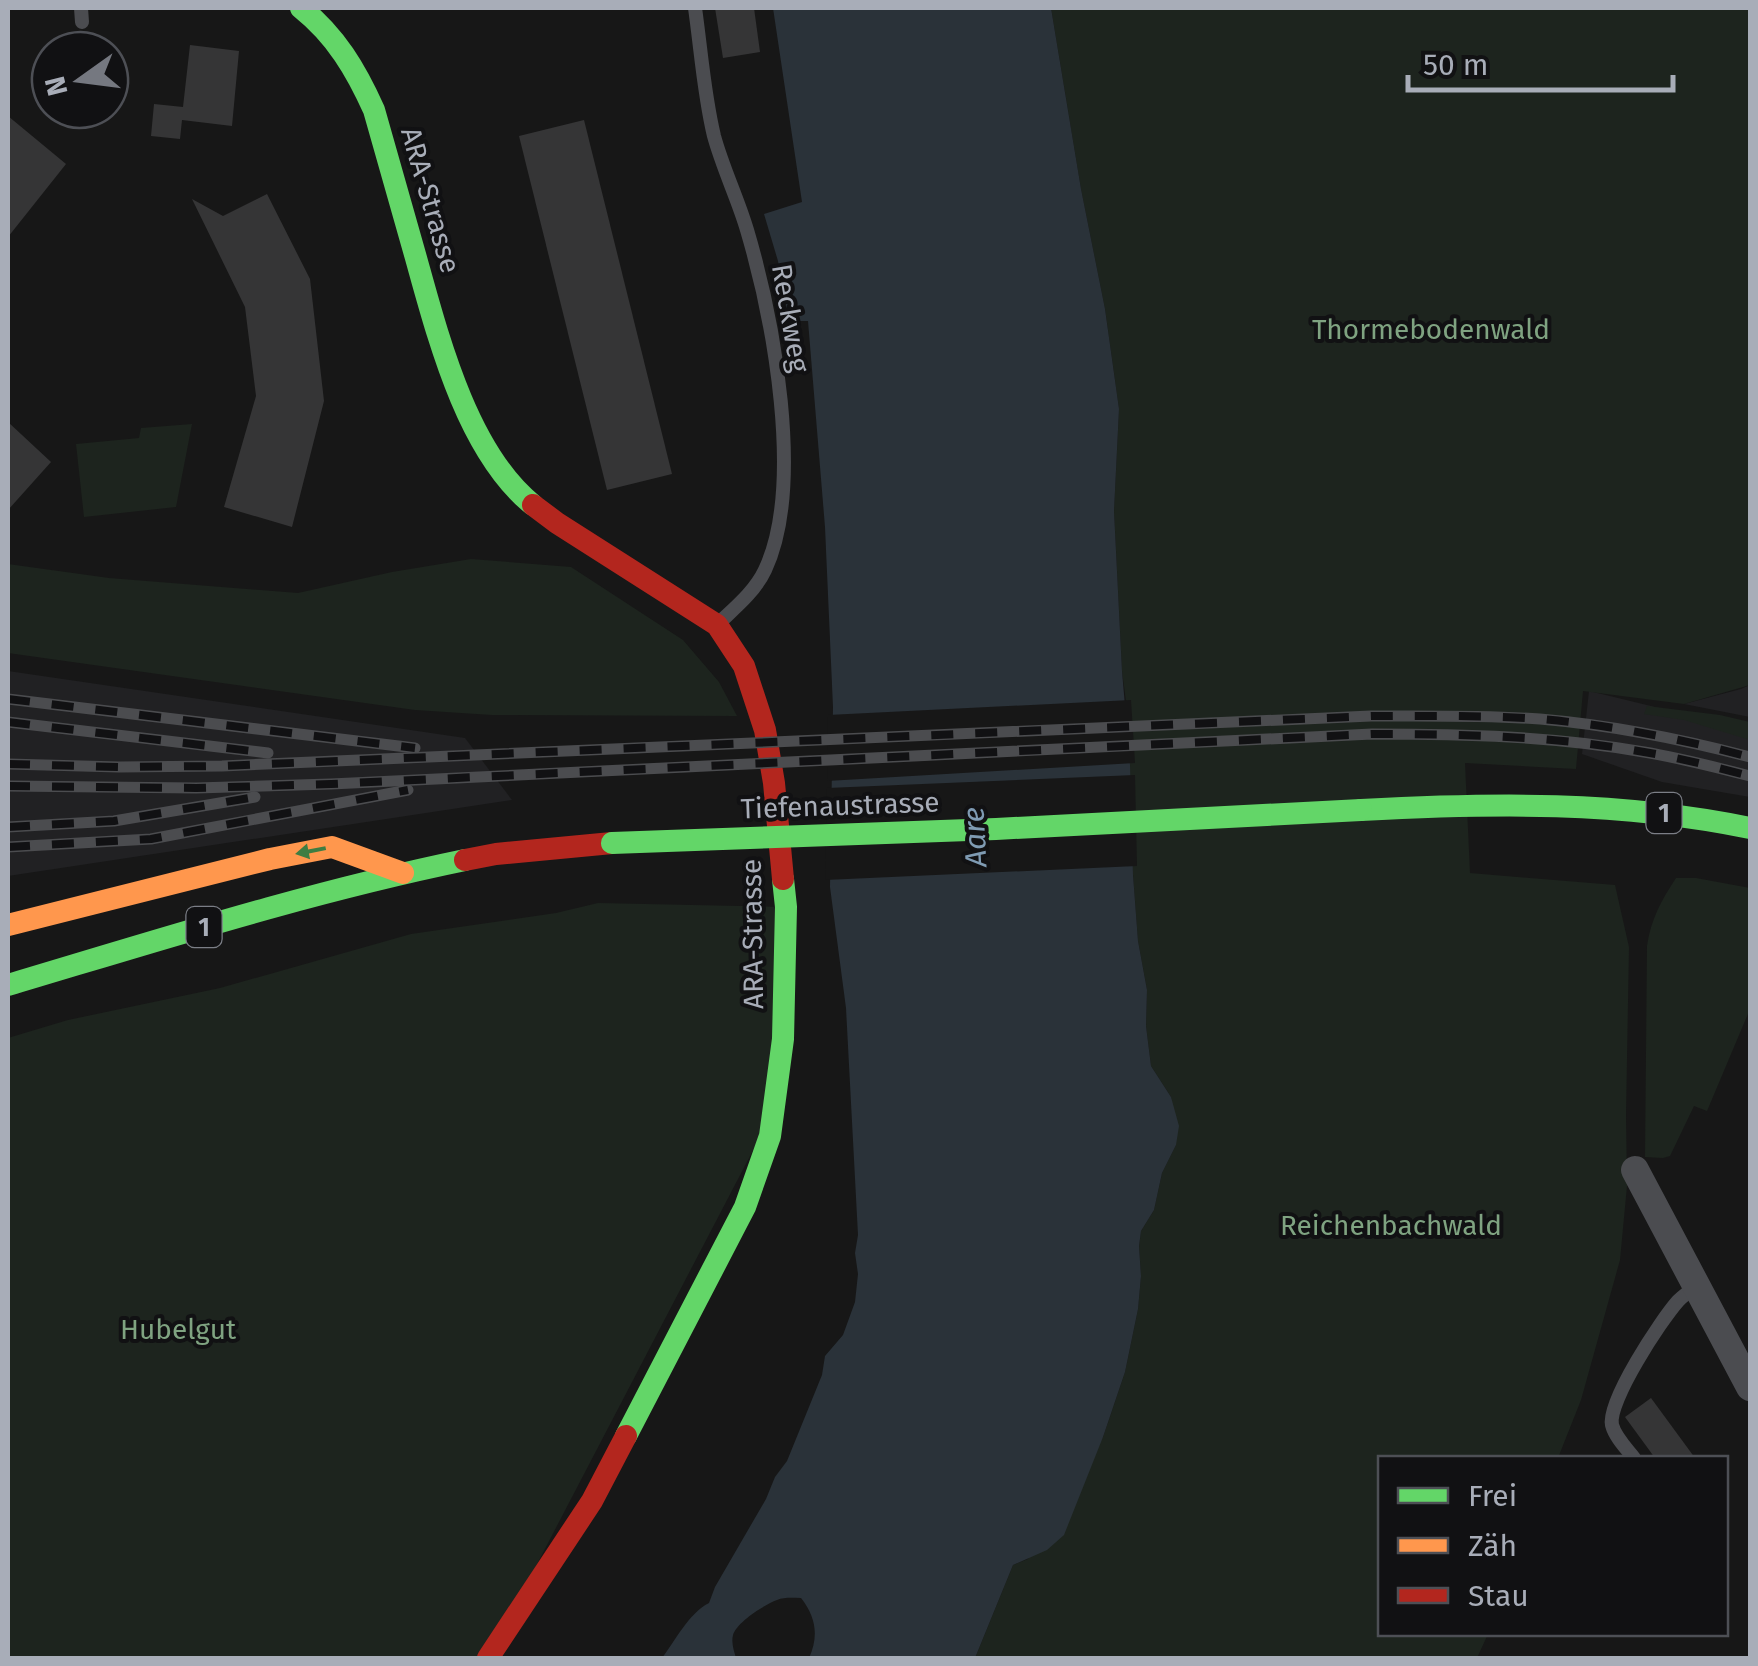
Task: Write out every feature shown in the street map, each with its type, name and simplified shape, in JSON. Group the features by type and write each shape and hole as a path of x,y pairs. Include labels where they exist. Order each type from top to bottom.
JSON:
{"main road":[{"name":"ARA-Strasse","path":"301,8 340,45 374,110 442,351 493,458 520,494 556,524 717,625 744,666 765,730 774,784 786,907 783,1039 770,1136 745,1207 600,1487 488,1658"},
{"name":"Tiefenaustrasse","path":"8,985 403,874 551,847 1468,804 1632,809 1750,828"},
{"path":"8,924 332,846 403,874"}],"street":[{"path":"1635,1170 1750,1386"}],"lane":[{"name":"Reckweg","path":"696,8 713,131 758,266 782,418 781,510 774,547 764,573 749,594 717,625"},
{"path":"1633,1456 1612,1427 1612,1414 1638,1358 1680,1299 1697,1286"}],"shaded area":[{"path":"8,671 465,738 512,800 8,876"},
{"path":"1750,685 1750,717 1684,704 1741,689"},
{"path":"1589,691 1750,730 1750,797 1662,782 1582,754"}],"green space":[{"path":"1051,8 1750,8 1750,685 1684,704 1583,691 1576,769 1465,763 1470,873 1615,885 1629,947 1627,1186 1620,1260 1581,1400 1559,1456 1378,1456 1378,1636 1487,1636 1477,1658 975,1658 1013,1565 1028,1559 1103,1437 1125,1372 1138,1309 1141,1231 1154,1210 1162,1173 1176,1145 1171,1097 1151,1066 1146,1026 1147,990 1138,941 1133,875 1114,511 1119,409 1105,309"},
{"path":"192,424 176,507 84,517 76,444 139,438 141,428"},
{"path":"471,559 571,567 683,640 719,682 737,716 492,715 415,710 8,653 8,564 109,578 298,593"},
{"path":"1647,706 1750,722 1750,740 1684,720 1644,714"},
{"path":"1676,878 1750,888 1750,1009 1707,1111 1694,1106 1670,1156 1645,1157 1647,946 1657,910"},
{"name":"Hubelgut","path":"598,903 786,907 774,1110 488,1658 8,1658 8,1038 68,1020 220,988 411,934"}],"water":[{"name":"Aare","path":"773,8 1051,8 1119,409 1114,511 1138,941 1147,990 1151,1066 1171,1097 1179,1126 1154,1210 1141,1231 1138,1309 1125,1372 1103,1437 1064,1535 1047,1550 1013,1565 975,1658 809,1658 815,1634 813,1620 801,1598 792,1598 772,1602 740,1625 732,1638 736,1658 662,1658 689,1620 709,1603 787,1461 822,1375 825,1356 843,1335 855,1302 858,1274 846,1008 830,887 833,707 825,527 808,321 789,321 764,214 802,202"}],"pier":[{"path":"1131,700 1135,763 827,781 828,715"},
{"path":"1135,775 1137,866 825,880 827,788"}],"building":[{"path":"715,8 754,8 760,52 723,58"},
{"path":"190,45 239,51 232,126 182,120 180,139 151,136 154,104 183,107"},
{"path":"8,116 66,164 8,237"},
{"path":"584,120 672,474 607,490 519,136"},
{"path":"267,194 310,279 324,401 292,527 224,507 256,396 245,307 192,199 223,216"},
{"path":"8,422 51,462 8,510"},
{"path":"1651,1398 1694,1456 1654,1456 1625,1417"}],"railway":[{"path":"8,699 415,748"},
{"path":"8,764 222,766 1371,716 1540,719 1646,734 1750,757"},
{"path":"8,722 268,753"},
{"path":"8,786 196,788 331,784 1372,734 1475,735 1576,742 1657,754 1750,776"},
{"path":"8,847 151,839 408,790"},
{"path":"8,827 114,821 255,797"}],"traffic: fast":[{"path":"301,8 335,42 367,95 458,391 490,455 533,505"},
{"path":"1361,810 1556,806 1653,813 1750,828"},
{"path":"612,843 1361,810"},
{"path":"8,985 292,902 465,860"},
{"path":"626,1436 745,1207 770,1136 783,1039 783,879"}],"traffic: slow":[{"path":"8,925 332,847 403,873"}],"traffic: jam":[{"path":"533,505 717,625 744,666 765,730 783,879"},
{"path":"465,860 612,843"},
{"path":"488,1658 592,1501 626,1436"}],"park label":[{"name":"Thormebodenwald","path":"1431,329"},
{"name":"Reichenbachwald","path":"1391,1225"}]}
